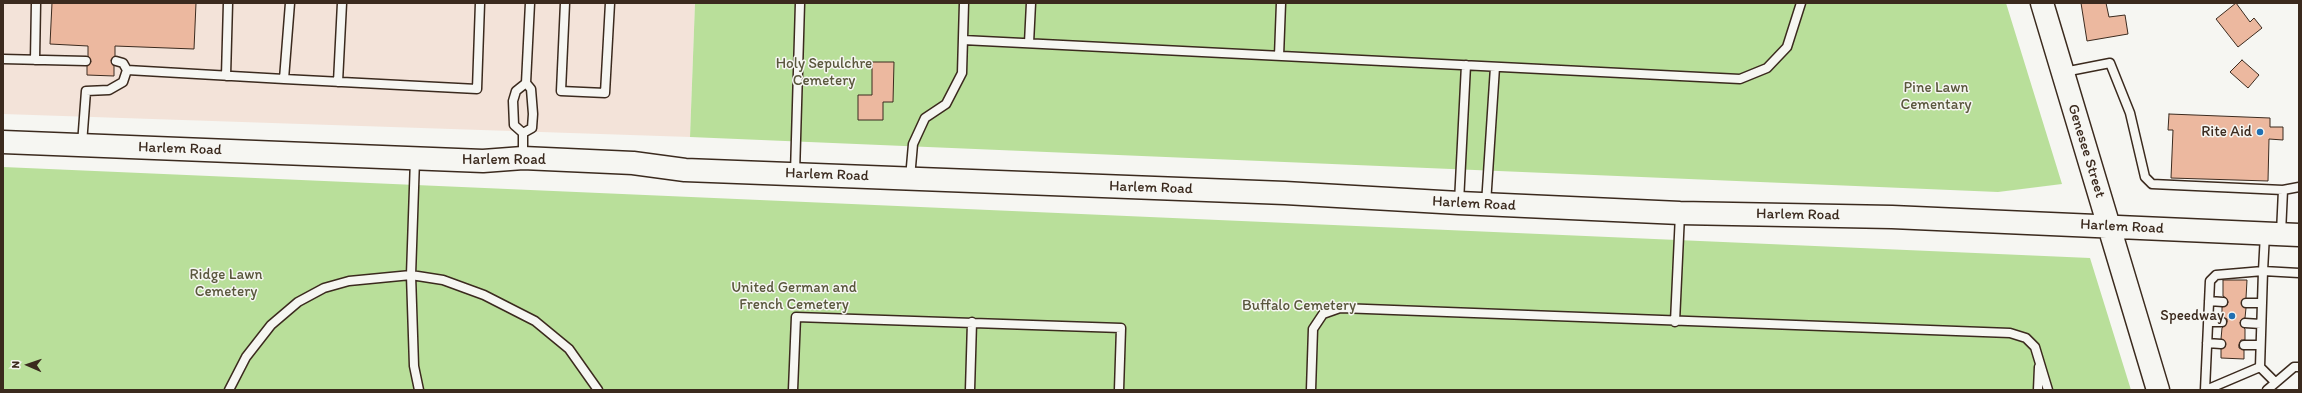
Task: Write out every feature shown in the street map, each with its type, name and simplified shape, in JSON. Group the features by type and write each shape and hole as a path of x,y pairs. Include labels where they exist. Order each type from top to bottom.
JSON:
{"main road":[{"name":"Genesee Street","path":"2042,3 2158,390"},
{"name":"Harlem Road","path":"3,142 483,161 523,158 633,163 685,170 1285,193 1486,205 1680,213 1892,217 2282,234"}],"lane":[{"path":"35,60 36,3"},
{"path":"226,76 228,3"},
{"path":"284,79 290,3"},
{"path":"338,82 342,3"},
{"path":"127,70 477,89 480,3"},
{"path":"524,133 532,128 533,114 531,90 526,83 530,3"},
{"path":"565,3 562,91 605,93 610,3"},
{"path":"795,174 800,3"},
{"path":"910,178 914,144 925,118 946,104 962,73 964,3"},
{"path":"1029,43 1031,3"},
{"path":"1279,56 1281,3"},
{"path":"963,40 1740,79 1767,68 1787,48 1801,3"},
{"path":"3,59 86,61"},
{"path":"82,145 86,91 114,88 123,82 127,70 123,63 116,61"},
{"path":"2063,72 2110,63 2130,113 2145,177 2152,184 2283,190 2299,187"},
{"path":"1459,203 1466,65"},
{"path":"1486,205 1495,67"},
{"path":"524,133 514,125 513,101 516,90 526,83"},
{"path":"523,158 524,133"},
{"path":"415,158 411,275 414,366 419,390"},
{"path":"2276,382 2260,367 2260,345 2263,271 2282,234 2283,190"},
{"path":"1675,322 1680,213"},
{"path":"2260,367 2206,390 2210,281 2216,275 2263,271 2299,273"},
{"path":"229,390 246,357 271,325 298,302 324,288 349,281 411,275 443,280 484,295 535,321 569,348 598,390"},
{"path":"2209,301 2223,302"},
{"path":"2246,303 2262,303"},
{"path":"1311,390 1313,329 1323,314 1340,308 1675,322 2010,333 2026,338 2035,347 2048,390"},
{"path":"793,390 796,317 1121,328 1119,390"},
{"path":"970,390 972,322"},
{"path":"2208,322 2222,322"},
{"path":"2245,323 2261,324"},
{"path":"2207,343 2221,344"},
{"path":"2244,345 2260,345"},
{"path":"2038,390 2039,360"},
{"path":"2267,390 2294,367 2299,367"}],"shaded area":[{"path":"3,3 695,3 690,137 3,114"}],"green space":[{"name":"Pine Lawn Cementary","path":"695,3 2006,3 2062,184 1998,192 690,137"},
{"path":"3,167 2090,258 2131,390 3,390"}],"building":[{"path":"52,3 196,3 194,49 115,46 115,56 111,60 114,66 114,76 87,75 87,66 91,62 88,56 88,46 50,44"},
{"path":"2081,3 2106,3 2109,17 2125,15 2128,34 2087,41"},
{"path":"2236,3 2250,22 2254,18 2262,28 2238,47 2216,19"},
{"path":"2242,60 2259,75 2248,88 2230,72"},
{"path":"872,62 894,62 893,102 883,102 883,120 858,120 858,95 872,95"},
{"name":"Rite Aid","path":"2169,114 2270,118 2270,127 2283,127 2283,140 2269,139 2268,181 2171,178 2173,130 2168,130"},
{"path":"2223,280 2247,280 2246,298 2241,303 2246,308 2245,318 2241,320 2240,323 2245,329 2245,340 2241,340 2239,345 2239,348 2244,350 2244,359 2221,358 2221,349 2226,344 2221,339 2222,328 2227,322 2227,319 2222,317 2222,307 2227,305 2228,302 2223,296"}],"place":[{"name":"Rite Aid","path":"2260,132"},
{"name":"Speedway","path":"2232,316"}],"park label":[{"name":"Holy Sepulchre Cemetery","path":"824,72"},
{"name":"Ridge Lawn Cemetery","path":"226,284"},
{"name":"United German and French Cemetery","path":"794,296"},
{"name":"Buffalo Cemetery","path":"1299,306"}]}
